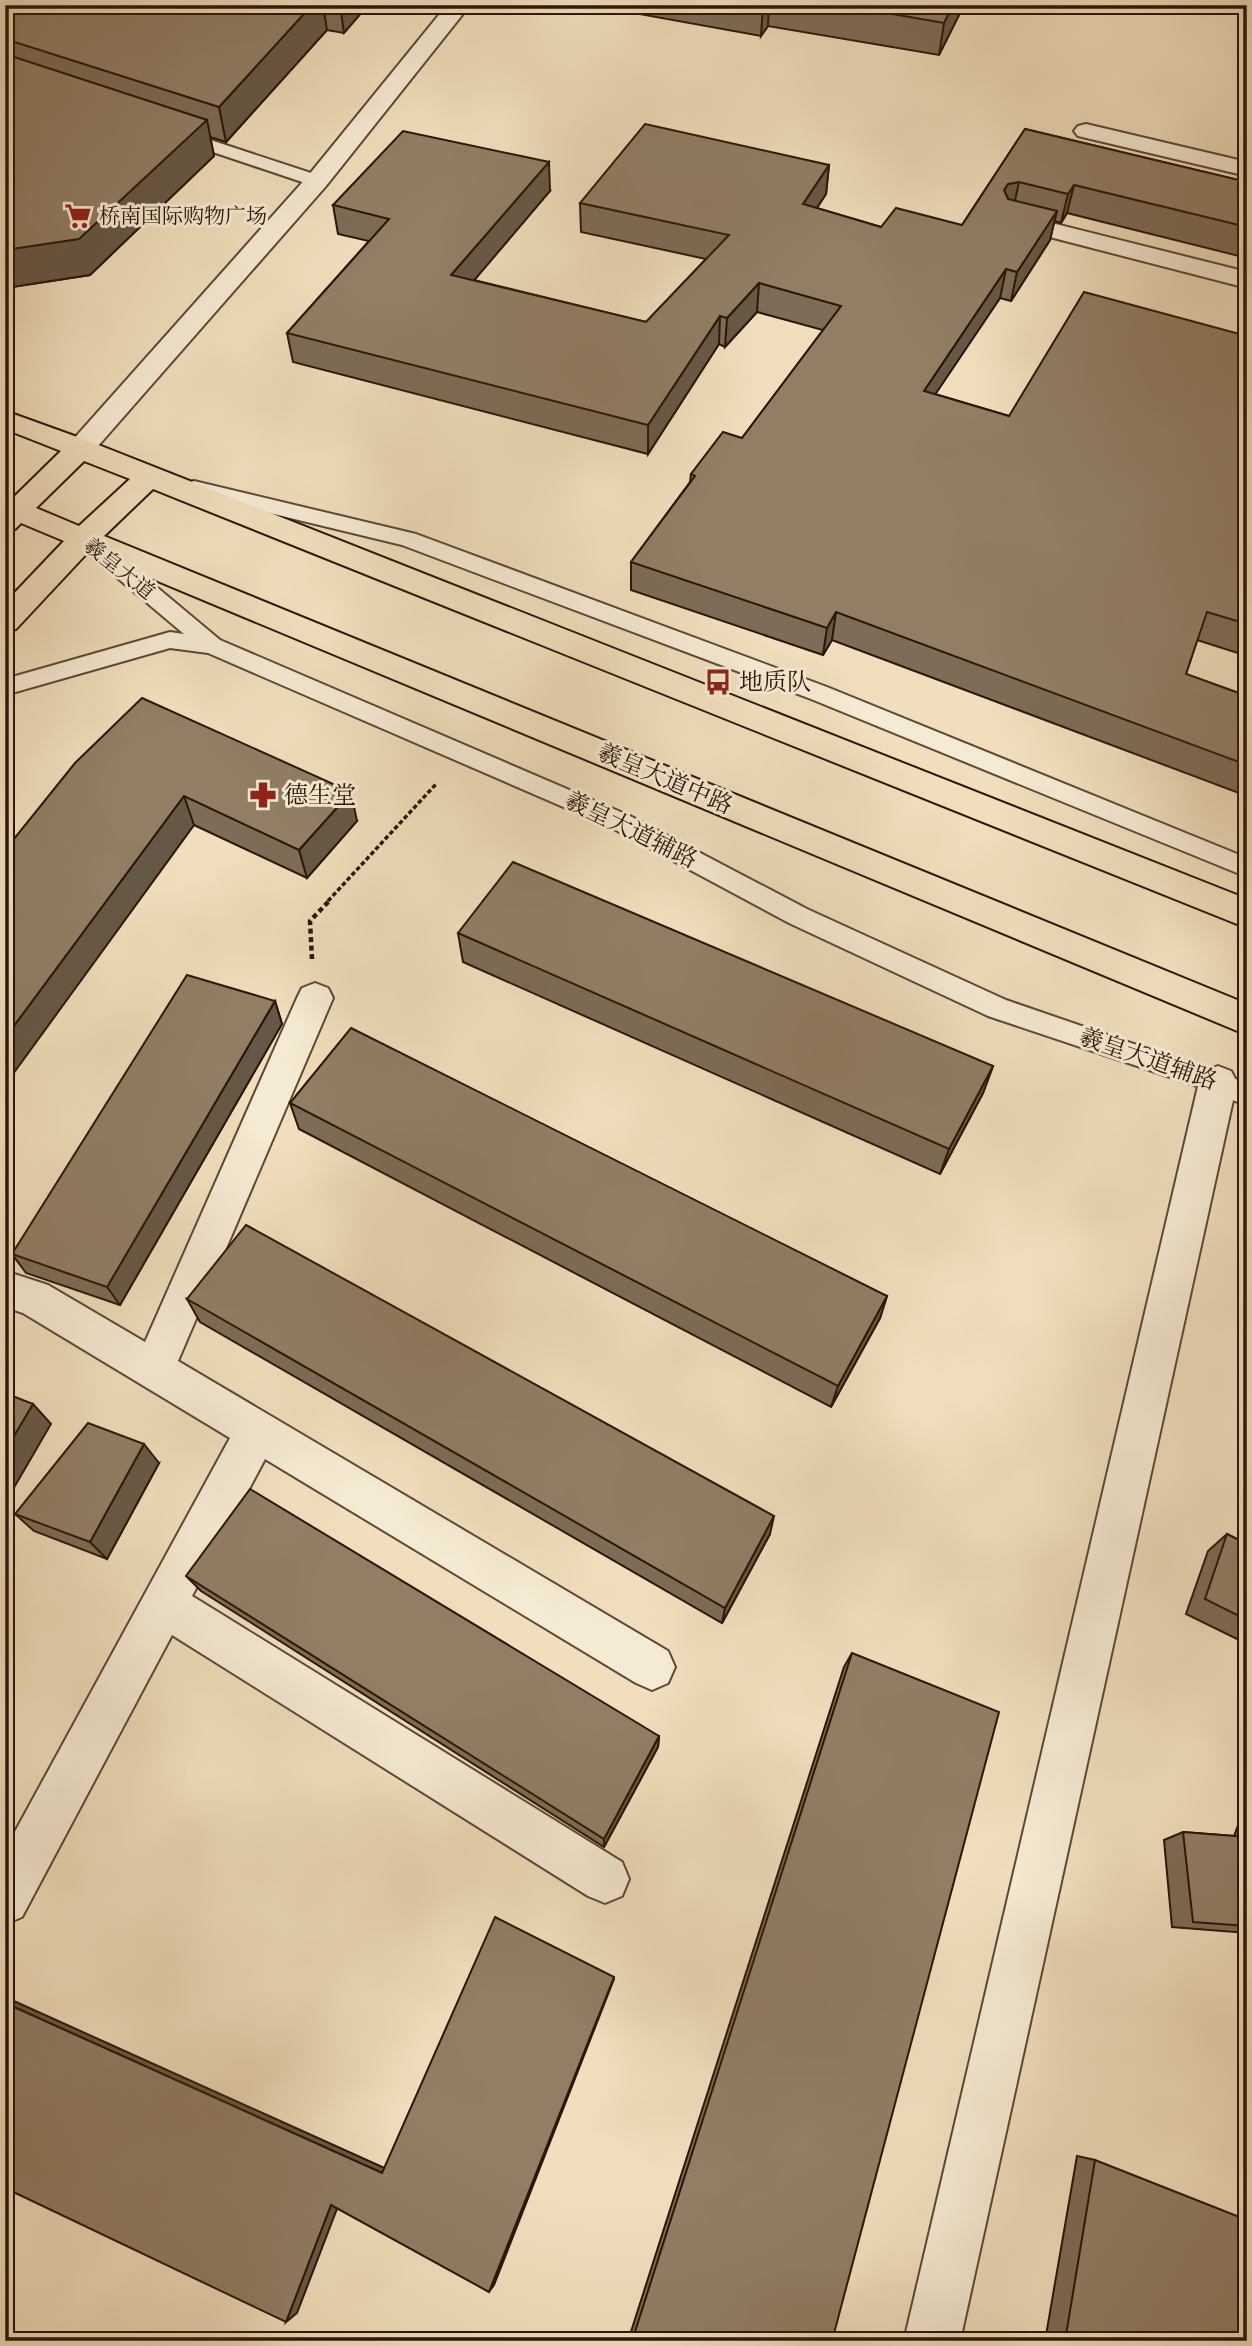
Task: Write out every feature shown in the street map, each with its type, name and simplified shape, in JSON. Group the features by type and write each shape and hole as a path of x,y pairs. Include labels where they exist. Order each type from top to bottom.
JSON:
{"main road":[{"path":"5,419 1247,914"},
{"path":"9,513 81,448"},
{"path":"5,622 84,538 149,477"},
{"name":"羲皇大道","path":"9,513 84,538"},
{"name":"羲皇大道中路","path":"84,538 1247,1020"}],"street":[{"path":"81,448 317,181 459,5"},
{"path":"1086,131 1247,169"},
{"path":"1012,220 1247,280"},
{"path":"154,1369 315,998"},
{"path":"932,2341 1232,1088"},
{"path":"5,1289 34,1298 652,1667"},
{"path":"6,1896 257,1431"},
{"path":"164,1604 605,1879"}],"lane":[{"path":"161,129 317,181"},
{"path":"149,477 408,540 819,693 1247,868"},
{"name":"羲皇大道","path":"84,538 212,646"},
{"name":"羲皇大道辅路","path":"5,687 170,640 212,646 621,822 798,916 997,1008 1232,1088"}],"path":[{"path":"315,998 310,921 463,754"}],"building":[{"path":"5,5 312,5 219,107 5,39"},
{"path":"840,5 953,5 944,23"},
{"name":"桥南国际购物广场","path":"5,54 207,120 79,239 5,250"},
{"path":"645,124 829,165 803,204 881,227 896,208 962,225 1025,129 1247,182 1247,227 1074,185 1068,194 1019,182 1008,184 1004,190 1008,199 1057,211 1017,272 1006,269 924,391 1009,416 1084,292 1247,336 1247,624 1207,612 1186,674 1247,696 1247,765 836,612 827,628 631,562 695,476 691,474 723,432 742,438 841,306 759,283 727,318 720,316 648,425 287,333 389,219 333,205 403,131 549,162 451,275 646,322 729,235 580,203"},
{"path":"142,698 351,792 299,850 184,796 5,1038 5,850 75,763"},
{"path":"513,862 993,1066 949,1149 458,933"},
{"path":"187,975 275,1001 107,1287 12,1254"},
{"path":"351,1028 887,1296 838,1386 290,1103"},
{"path":"246,1225 774,1516 725,1608 187,1299"},
{"path":"5,1393 33,1404 5,1451"},
{"path":"88,1423 144,1444 90,1542 15,1514"},
{"path":"250,1489 659,1736 604,1839 186,1576"},
{"path":"1227,1534 1247,1544 1247,1620 1205,1599"},
{"path":"852,1653 999,1712 832,2341 632,2341"},
{"path":"1183,1832 1247,1837 1247,1926 1193,1922"},
{"path":"495,1917 614,1977 489,2292 331,2205 286,2322 5,2188 5,2003 382,2173"},
{"path":"1095,2160 1247,2220 1247,2341 1065,2341"}],"place":[{"name":"桥南国际购物广场","path":"78,216"},
{"name":"地质队","path":"718,682"},
{"name":"德生堂","path":"263,795"}]}
